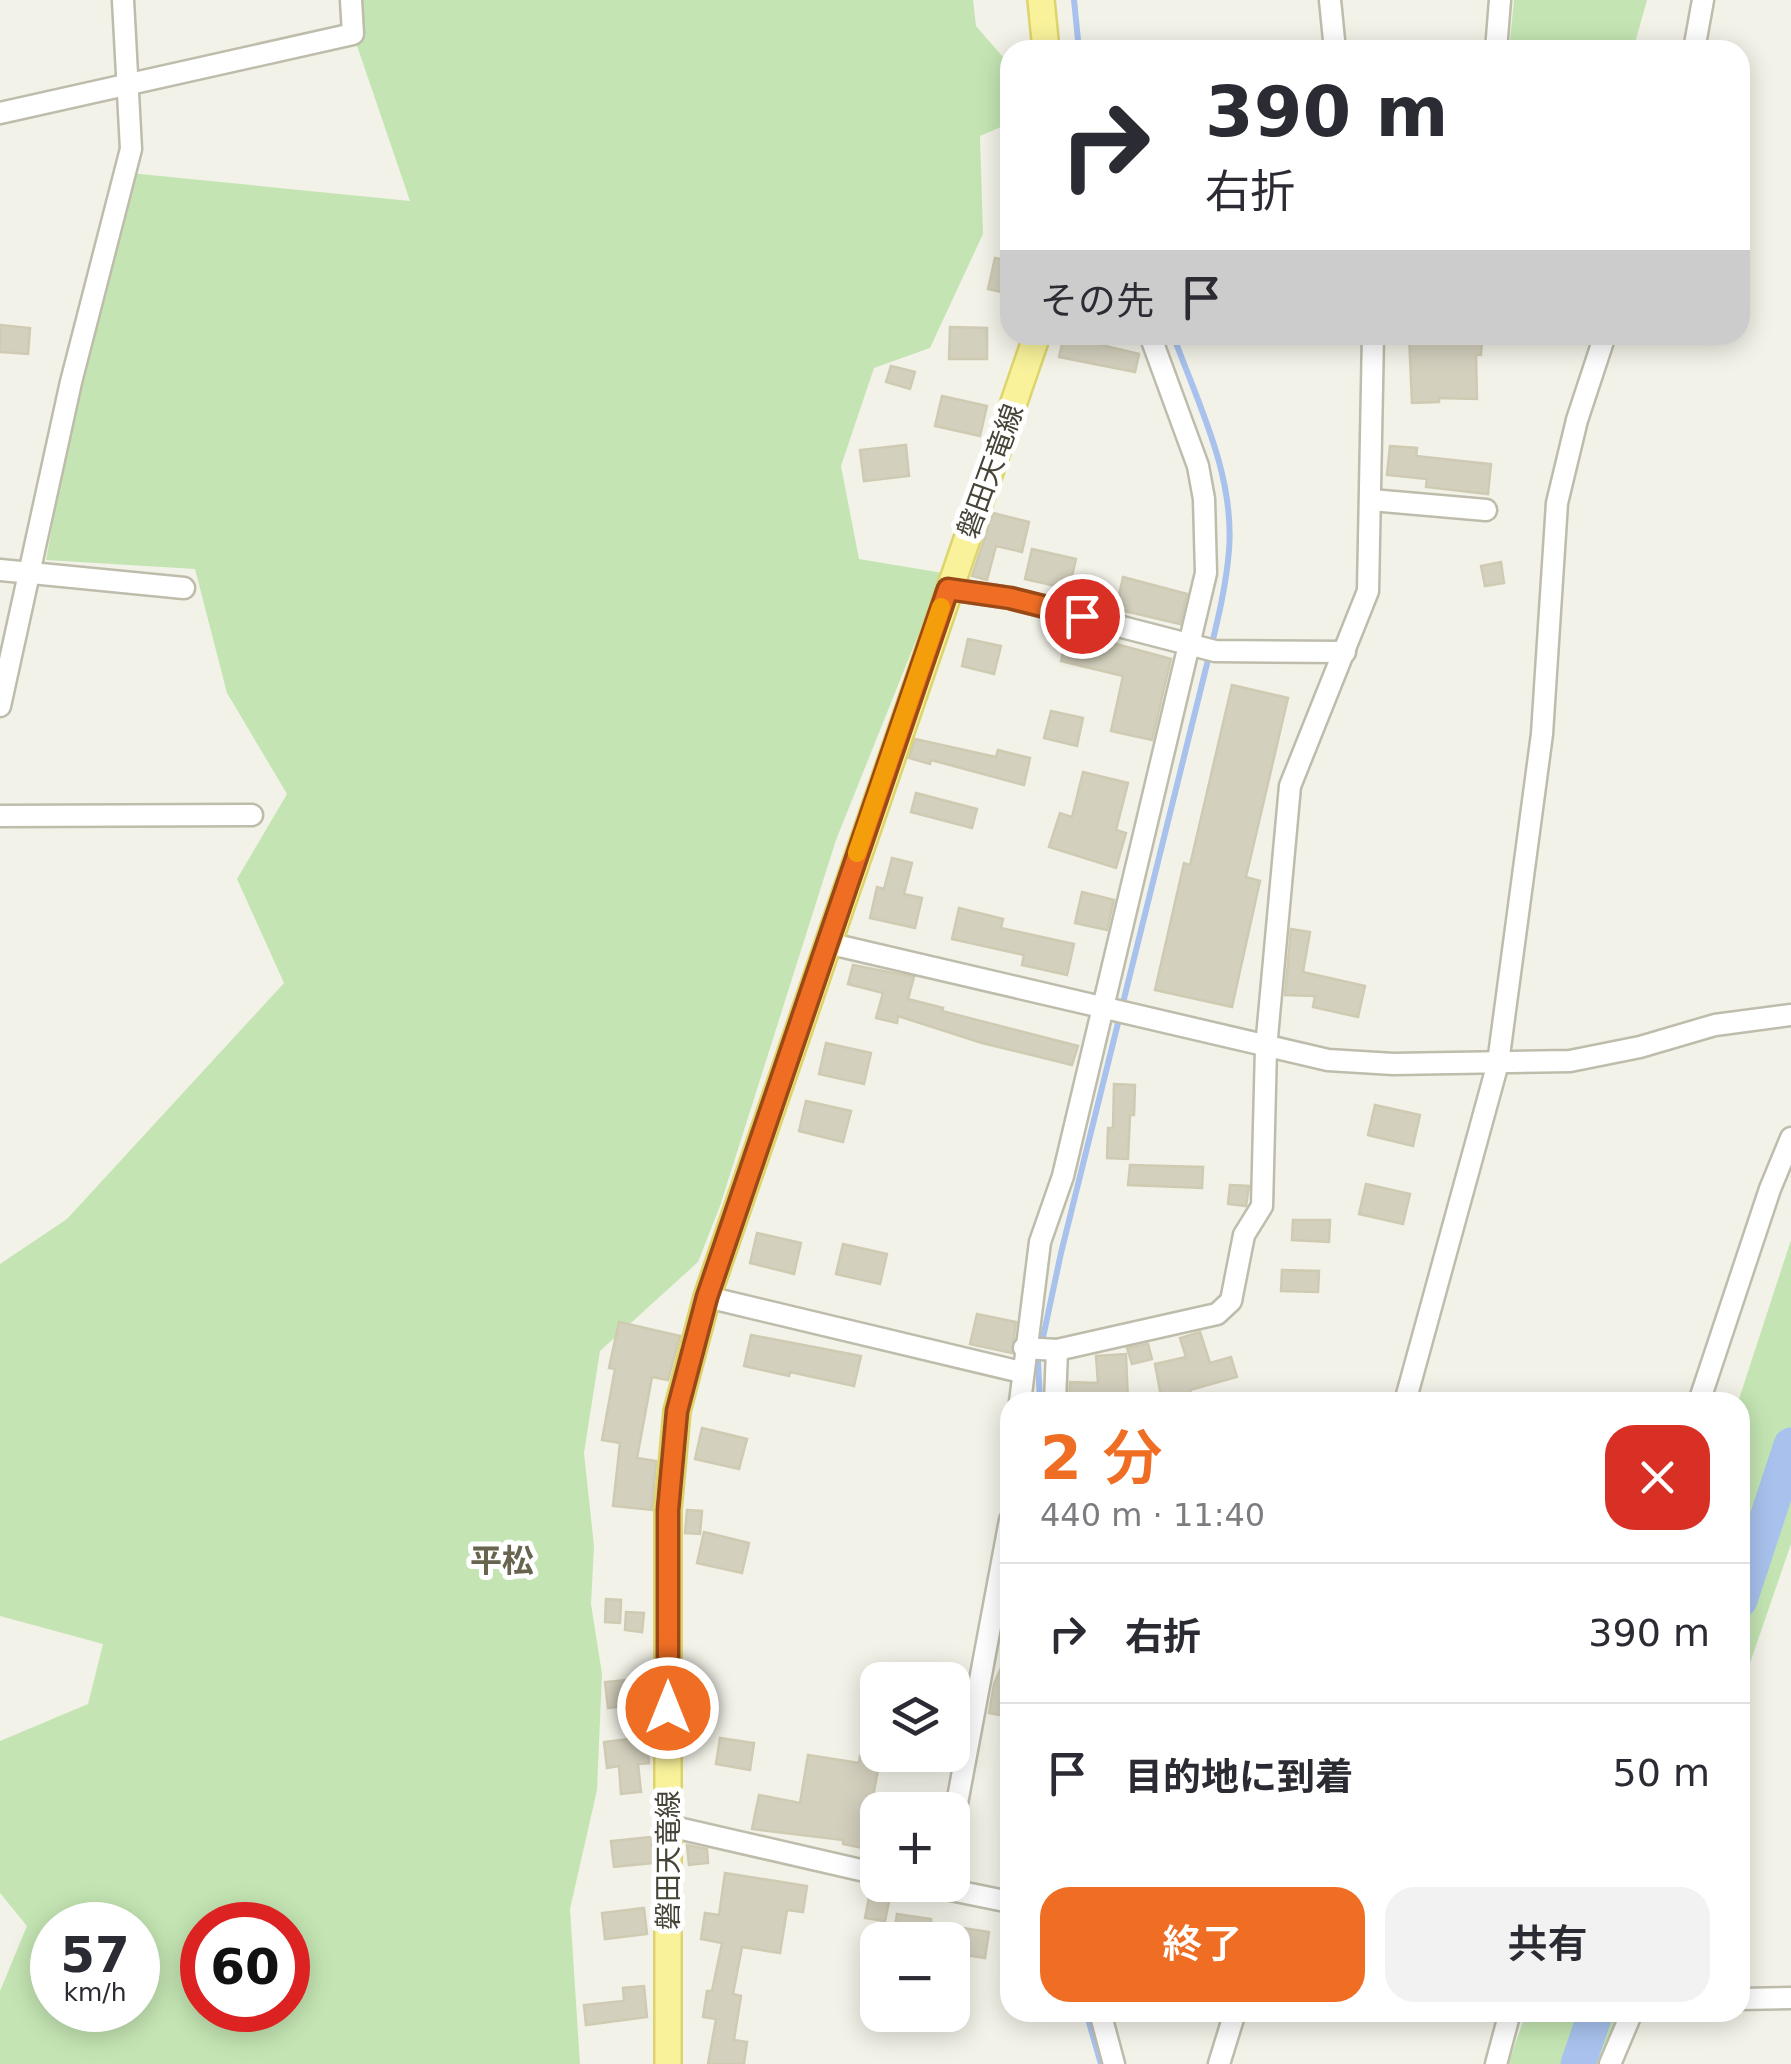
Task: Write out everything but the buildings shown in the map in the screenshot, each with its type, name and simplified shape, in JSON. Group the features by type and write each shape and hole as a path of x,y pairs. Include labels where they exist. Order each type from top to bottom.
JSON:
{"main road":[{"path":"1041,0 1045,40"},
{"name":"磐田天竜線","path":"668,2064 668,1510 677,1411 707,1297 1033,345"}],"street":[{"path":"0,706 71,382 131,149 123,0"},
{"path":"0,113 353,34 351,0"},
{"path":"1330,0 1334,40"},
{"path":"1497,40 1500,0"},
{"path":"1696,40 1703,0"},
{"path":"1020,1392 1040,1242 1113,1010 1201,648 1206,573 1204,499 1198,466 1154,345"},
{"path":"1024,1348 1058,1350 1217,1314 1231,1301 1244,1235 1262,1206 1266,1048 1290,786 1368,592 1373,345"},
{"path":"1408,1392 1498,1063 1542,734 1557,503 1577,420 1603,345"},
{"path":"1371,500 1486,510"},
{"path":"0,570 184,588"},
{"path":"948,589 1010,598 1201,648 1345,652"},
{"path":"0,816 252,814"},
{"path":"827,943 1328,1060 1570,1061 1640,1047 1715,1025 1791,1014"},
{"path":"1702,1392 1770,1189 1791,1138"},
{"path":"707,1297 1021,1372"},
{"path":"1056,1392 1058,1350"},
{"path":"959,1792 1000,1573"},
{"path":"668,1826 860,1870"},
{"path":"970,1893 1000,1900"},
{"path":"1750,1999 1791,1998"},
{"path":"1103,2022 1114,2064"},
{"path":"1219,2064 1232,2022"},
{"path":"1496,2064 1507,2022"},
{"path":"1610,2064 1628,2022"}],"green space":[{"path":"351,0 973,0 976,26 1000,54 1000,127 980,136 983,234 930,348 874,368 841,466 859,559 943,573 836,840 720,1206 698,1262 600,1351 584,1453 594,1546 591,1604 602,1674 597,1790 570,1909 580,2064 0,2064 0,1991 27,1926 0,1893 0,1741 88,1704 103,1644 0,1616 0,1264 67,1219 284,983 237,879 287,794 227,693 195,569 46,560 96,287 130,173 410,201 353,34"},
{"path":"1514,0 1647,0 1636,40 1510,40"},
{"path":"1791,1240 1791,1544 1750,1663 1750,1392 1741,1392"},
{"path":"1523,2022 1618,2022 1602,2064 1508,2064"}],"waterway":[{"path":"1074,0 1078,40"},
{"path":"1040,1392 1038,1361 1061,1253 1214,636 1228,565 1229,522 1221,467 1177,345"},
{"path":"1750,1570 1791,1445"},
{"path":"1089,2022 1101,2064"},
{"path":"1578,2064 1593,2022"}],"slow traffic":[{"path":"857,853 941,607"}],"district":[{"name":"平松","path":"502,1561"}],"route":[{"path":"668,1708 668,1510 677,1411 707,1297 948,589 1010,598 1082,616"}]}
